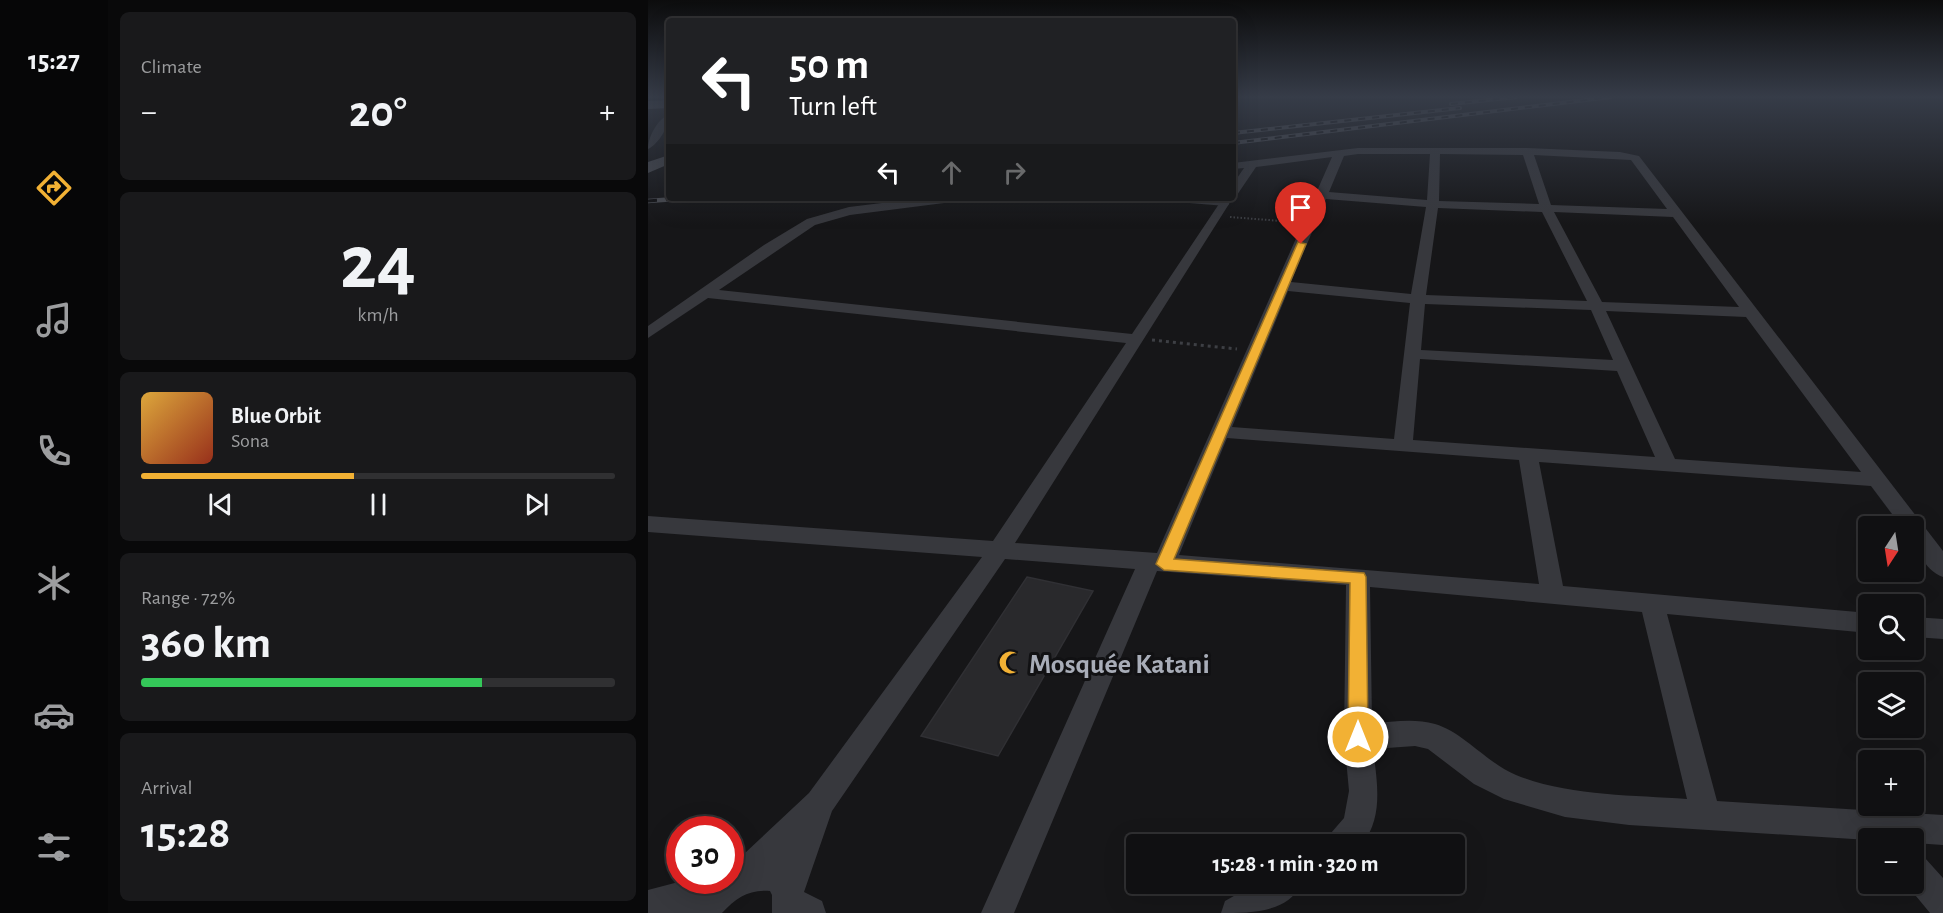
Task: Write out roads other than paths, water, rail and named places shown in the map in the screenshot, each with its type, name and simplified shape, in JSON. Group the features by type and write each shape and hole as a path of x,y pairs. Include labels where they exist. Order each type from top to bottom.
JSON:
{"street":[{"path":"1403,446 1418,299 1433,204 1436,150"},
{"path":"1527,151 1546,208 1597,308 1668,465"},
{"path":"1236,166 1340,152 1527,151 1632,157 1904,516"},
{"path":"997,913 1157,564 1221,432 1340,152"},
{"path":"648,168 666,160"},
{"path":"1236,188 1252,164"},
{"path":"1322,195 1433,204 1673,213"},
{"path":"648,333 811,222 849,211 928,201"},
{"path":"744,874 820,803 998,552 1227,202"},
{"path":"1284,286 1418,299 1597,308 1749,312"},
{"path":"705,293 1137,339"},
{"path":"1413,354 1623,366"},
{"path":"1221,432 1877,480"},
{"path":"1528,455 1553,595"},
{"path":"648,524 1157,564 1358,577 1858,622"},
{"path":"1924,543 1943,568"},
{"path":"1350,834 1358,825 1364,791 1358,737 1358,577"},
{"path":"1652,604 1706,814"},
{"path":"1924,628 1943,629"},
{"path":"1358,737 1414,733 1435,737 1456,750 1484,774 1514,789 1565,802 1629,810 1706,814 1858,830"},
{"path":"794,905 820,803"},
{"path":"1924,831 1943,830"},
{"path":"744,880 766,874 784,882 794,905"},
{"path":"1924,881 1943,903"},
{"path":"648,906 693,894"},
{"path":"701,913 722,894"},
{"path":"1238,913 1269,894"}],"lane":[{"path":"1212,201 1227,202"}],"railway":[{"path":"1236,143 1261,140"},
{"path":"648,201 666,200"}],"place":[{"name":"Mosquée Katani","path":"1011,663"}]}
